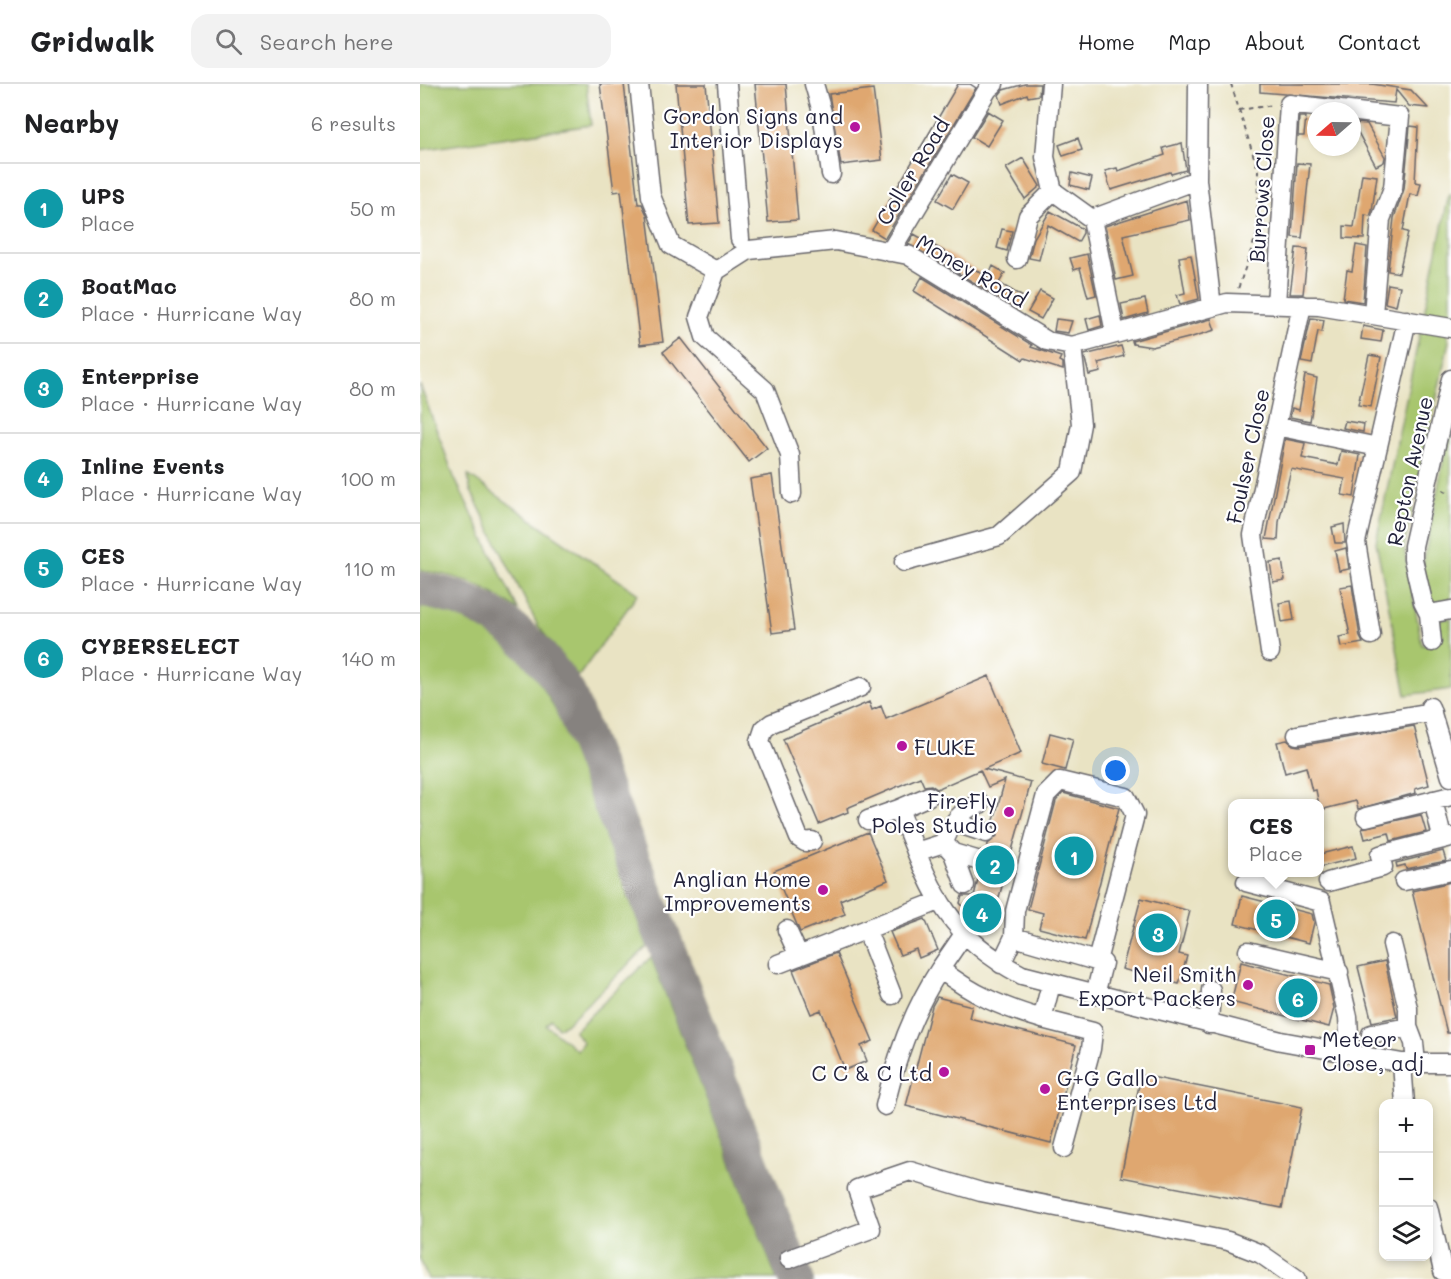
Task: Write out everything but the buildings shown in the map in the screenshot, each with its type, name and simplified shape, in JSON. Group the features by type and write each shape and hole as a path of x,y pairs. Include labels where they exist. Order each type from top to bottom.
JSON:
{"street":[{"path":"639,84 651,196 671,245 716,271 699,316 705,337 765,390 790,455 792,494"},
{"path":"727,84 740,239"},
{"path":"814,84 822,112 831,174"},
{"name":"Coller Road","path":"890,252 988,89 994,84"},
{"path":"1052,84 1045,157 1053,191 1092,219 1115,333"},
{"path":"1198,84 1197,180 1212,307"},
{"name":"Burrows Close","path":"1276,304 1289,104 1317,106 1400,117 1393,188 1381,219 1373,314"},
{"path":"1092,219 1197,180"},
{"path":"1017,259 1028,216 1053,191"},
{"name":"Money Road","path":"716,271 749,250 836,241 908,255 1047,342 1072,346 1233,303 1302,305 1373,314 1451,328"},
{"name":"Foulser Close","path":"1270,652 1253,535 1302,305"},
{"path":"1371,635 1356,542 1378,447 1415,321"},
{"path":"904,562 999,536 1072,472 1081,424 1072,346"},
{"name":"Repton Avenue","path":"1432,642 1429,614 1423,602 1413,559 1413,546 1451,379"},
{"path":"1276,426 1378,447"},
{"path":"1429,614 1451,610"},
{"path":"812,841 804,842 799,838 760,736 772,723 861,687"},
{"path":"1297,735 1431,710 1447,745 1451,777"},
{"path":"1001,964 1014,937 1015,911 1046,795 1060,781 1126,797 1135,815 1097,961"},
{"path":"868,820 929,796"},
{"path":"1328,882 1383,867 1380,855 1446,833 1442,798 1366,817"},
{"path":"965,885 949,848 948,831 970,806 981,804"},
{"path":"899,809 916,852 949,919 1001,964 1022,975 1281,1041 1409,1063 1451,1063"},
{"path":"956,823 986,833"},
{"path":"916,852 949,848 980,861"},
{"path":"1404,881 1451,871"},
{"path":"1246,882 1322,902 1348,1017 1350,1052"},
{"path":"778,964 939,901"},
{"path":"787,930 798,956"},
{"path":"867,931 892,995"},
{"path":"885,1106 894,1062 924,994 964,934"},
{"path":"1014,937 1103,963 1095,995"},
{"path":"1392,944 1408,1008 1408,1027 1414,1043 1409,1063 1405,1099"},
{"path":"1248,951 1339,972"},
{"path":"940,969 961,985 998,1006 1093,1032 1064,1148"},
{"path":"1042,1019 1051,984"},
{"path":"1209,1024 1211,990"},
{"path":"1371,1034 1408,1027"},
{"path":"789,1259 871,1229 857,1189 910,1171 981,1192 1228,1241 1261,1254 1297,1279"},
{"path":"1433,1228 1443,1271 1451,1272"}],"path":[{"path":"1231,84 1258,170 1257,233 1233,303"},
{"path":"1238,111 1260,105 1289,104"}],"green space":[{"path":"420,84 586,84 591,125 420,150"},
{"path":"1449,194 1451,194 1451,323 1444,327 1449,341 1404,547 1422,645 1432,642 1439,620 1451,618 1451,689 1406,695 1376,542"},
{"path":"420,385 454,477 519,611 496,595 472,583 447,575 420,571"},
{"path":"1451,421 1451,608 1436,611 1420,580"},
{"path":"468,475 638,594 578,677 538,626 470,489"},
{"path":"420,600 445,607 487,628 521,658 535,676 560,719 648,946 566,1024 558,1028 551,1019 546,1025 577,1050 583,1042 574,1031 651,957 777,1279 428,1279 420,1259"}],"taxiway":[{"path":"420,590 466,602 506,625 540,656 568,694 796,1279"}],"place":[{"name":"Gordon Signs and Interior Displays","path":"855,127"},
{"name":"FLUKE","path":"902,746"},
{"name":"FireFly Poles Studio","path":"1009,812"},
{"name":"UPS","path":"1074,856"},
{"name":"BoatMac","path":"995,865"},
{"name":"Anglian Home Improvements","path":"823,890"},
{"name":"Inline Events","path":"982,913"},
{"name":"CES","path":"1276,919"},
{"name":"Enterprise","path":"1158,933"},
{"name":"Neil Smith Export Packers","path":"1248,985"},
{"name":"CYBERSELECT","path":"1298,998"},
{"name":"Meteor Close, adj","path":"1310,1050"},
{"name":"C C & C Ltd","path":"944,1072"},
{"name":"G+G Gallo Enterprises Ltd","path":"1045,1089"}]}
